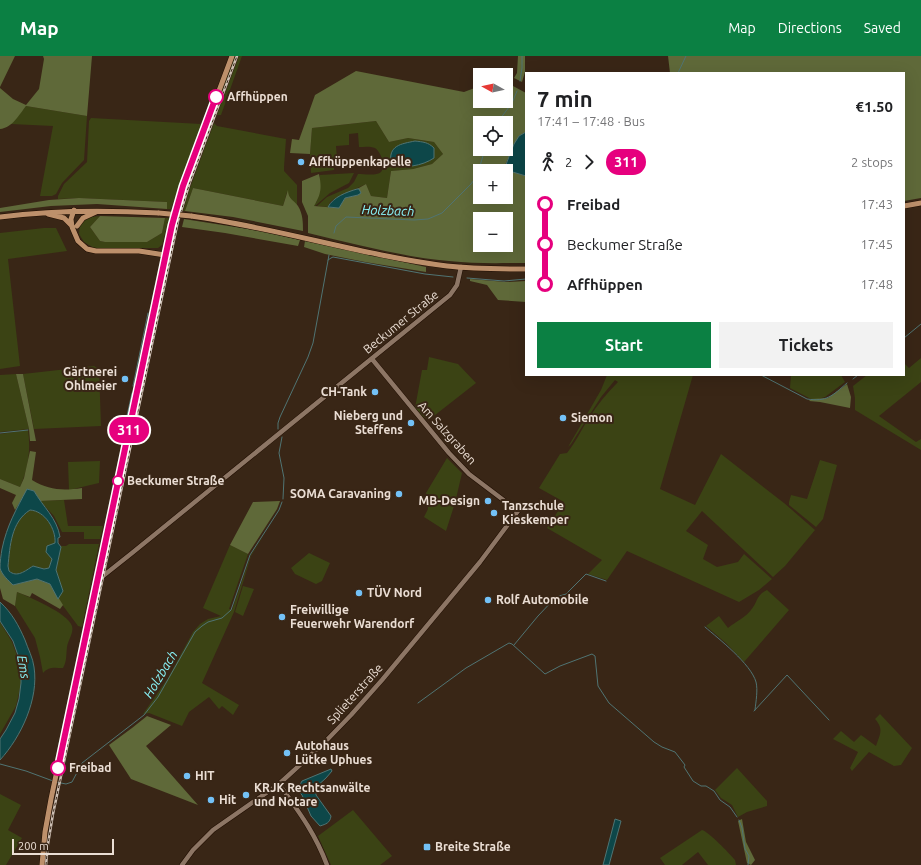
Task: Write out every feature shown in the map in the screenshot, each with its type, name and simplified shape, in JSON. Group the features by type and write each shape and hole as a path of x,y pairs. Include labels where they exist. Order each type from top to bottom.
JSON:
{"main road":[{"path":"42,865 45,832 55,782 174,214 183,186 232,56"},
{"path":"905,206 921,203"},
{"path":"74,210 77,218 74,227 76,236 82,246 93,251 129,251 165,255"},
{"path":"0,217 74,210 103,210 191,216 262,228 402,258 461,267 525,269"},
{"path":"74,227 86,216 103,210"},
{"path":"43,212 64,218 74,227"}],"street":[{"name":"Beckumer Straße","path":"98,576 104,576 450,295 457,285 461,267"},
{"name":"Am Salzgraben","path":"372,359 449,453 469,474 518,511"},
{"name":"Splieterstraße","path":"182,865 193,850 213,830 279,784 324,743 382,680 480,562 518,511"},
{"path":"279,784 307,823 328,865"}],"green space":[{"path":"0,56 15,56 0,87"},
{"path":"43,56 92,56 87,116 26,106 12,124 0,129 0,88 13,99 26,105 39,89 44,59"},
{"path":"235,56 237,56 179,211 190,177"},
{"path":"239,56 242,56 221,115 217,115"},
{"path":"518,56 525,56 525,72 522,82 514,78 517,73"},
{"path":"668,56 921,56 921,198 905,201 905,72 670,72"},
{"path":"356,71 464,92 473,89 473,108 513,108 513,86 525,92 525,133 519,136 513,148 513,116 473,116 473,156 509,156 505,164 473,164 473,204 513,204 513,172 525,176 525,263 468,263 431,259 378,250 308,233 308,216 302,202 302,181 319,174 320,191 314,206 338,208 345,198 358,195 359,189 357,189 366,184 371,196 387,198 391,171 413,169 432,164 443,154 434,142 408,138 389,142 376,121 312,128 310,154 290,153 292,139 299,140 315,95"},
{"path":"26,106 87,116 84,160 62,183 56,194 52,196 40,196 53,126 11,124"},
{"path":"91,118 201,124 171,209 167,209 167,202 79,198 58,199 64,184 87,162 89,121"},
{"path":"376,121 389,142 408,138 434,142 443,154 432,164 413,169 391,171 387,198 371,196 366,184 334,199 330,202 328,207 317,206 327,197 348,188 354,182 358,174 374,174 381,172 383,163 375,148 359,147 358,133 349,134 349,145 336,146 337,159 334,160 334,170 311,173 310,154 312,128"},
{"path":"214,123 217,126 286,139 284,171 297,185 297,205 287,192 283,206 193,188 185,211 183,211"},
{"path":"354,173 349,183 330,193 315,206 313,206 317,201 320,175"},
{"path":"193,188 283,206 288,190 290,197 301,212 303,231 233,217 185,211"},
{"path":"79,198 167,202 167,209 97,204 51,206 0,212 0,208 49,200"},
{"path":"100,216 90,227 100,241 105,242 147,242 162,233 165,218 169,218 162,245 158,248 94,248 84,242 79,234 80,224 90,217"},
{"path":"100,216 165,218 162,233 147,242 105,242 100,241 90,227"},
{"path":"178,219 104,571 102,570"},
{"path":"184,219 261,231 300,240 298,246 182,227"},
{"path":"56,228 67,251 8,259 20,366 0,369 0,233"},
{"path":"305,241 426,267 426,272 325,254 304,247"},
{"path":"470,279 506,282 525,281 525,302 498,300 487,285 470,281"},
{"path":"429,357 458,364 476,383 430,419 425,418 415,408 422,370 427,370"},
{"path":"921,358 921,382 879,416 916,442 921,439 921,450 855,410 853,386 866,376 905,376 905,364 909,368"},
{"path":"94,366 99,369 101,426 34,429 23,374"},
{"path":"16,374 29,429 0,432 0,375"},
{"path":"16,374 23,374 36,441 30,441 29,429"},
{"path":"607,376 693,376 660,489 695,505 721,454 784,503 815,530 785,566 773,577 702,511 686,531 708,545 703,559 717,567 738,562 744,554 772,579 759,590 739,602 627,551 607,580 588,574 602,560 547,528 564,502 539,488 560,454 567,453 595,408 618,382 615,380 601,397 568,447 601,390"},
{"path":"791,376 842,376 845,382 825,397 818,399 811,399 790,388"},
{"path":"847,384 851,397 850,408 809,401 811,399 828,398"},
{"path":"28,430 28,459 20,487 0,479 0,434"},
{"path":"30,451 36,452 32,480 44,486 56,489 82,488 82,499 40,501 34,491 28,489 15,510 12,503 16,495 0,488 0,479 20,487 24,478"},
{"path":"447,458 462,473 455,503 446,531 424,517 428,509 426,493"},
{"path":"820,460 837,465 823,519 816,527 789,505 789,502 791,495 807,499"},
{"path":"100,461 99,483 69,490 68,462"},
{"path":"64,500 68,526 103,526 100,539 84,539 84,532 62,532 54,516 40,501"},
{"path":"280,501 277,509 248,554 230,545 253,502"},
{"path":"30,510 35,511 45,517 54,532 55,544 46,552 52,559 49,568 44,569 33,566 24,572 15,574 9,571 8,566 11,542 15,527"},
{"path":"266,532 251,556 234,612 202,683 239,705 233,715 222,706 219,709 209,697 189,712 182,726 149,713 143,714 168,678 193,632 200,624 208,619 221,616 203,608 230,545 248,554 229,609 232,610 251,555"},
{"path":"69,544 99,544 82,627 78,626 58,599 63,591 56,570 60,546 66,546"},
{"path":"309,553 330,563 322,581 316,584 295,574 291,568"},
{"path":"0,569 13,585 37,579 50,584 63,605 60,609 32,593 30,597 17,592 15,606 3,599 0,588"},
{"path":"243,586 254,589 243,616 235,612"},
{"path":"767,590 789,610 744,662 727,644 706,626 719,616 728,628 749,613 759,596"},
{"path":"17,592 56,611 69,621 72,626 72,631 63,668 50,668 43,673 35,638 15,606"},
{"path":"0,622 12,642 20,664 21,684 16,706 0,734"},
{"path":"880,714 912,748 901,765 894,766 869,752 852,771 850,768 858,752 833,739 841,731 854,742 861,735 876,746 880,735 880,726 875,719"},
{"path":"147,716 171,725 146,746 198,805 131,779 109,745"},
{"path":"737,768 767,801 767,806 747,812 738,817 732,805 721,798 715,790"},
{"path":"0,794 21,805 8,830 22,838 6,865 0,865"},
{"path":"353,810 392,856 380,865 331,865 318,836"},
{"path":"742,819 746,842 755,860 751,865 747,863 738,821"},
{"path":"702,830 724,848 735,860 736,865 708,865 698,852 682,865 665,865 660,858"}],"water":[{"path":"525,133 525,176 513,172 513,164 506,164 509,156 513,156 514,144 519,136"},
{"path":"415,141 432,146 434,148 434,158 413,166 396,166 391,164 392,153 397,146"},
{"path":"359,189 361,193 345,198 339,208 328,207 333,200 345,193"},
{"path":"27,489 34,491 53,518 60,537 58,538 58,543 61,547 56,570 63,591 58,599 50,584 37,579 13,585 0,568 6,532","holes":["30,510 35,511 45,517 54,532 55,543 47,546 46,552 52,559 49,568 44,569 33,566 21,573 12,573 9,571 8,566 11,543 15,528 24,515"]},
{"name":"Ems","path":"0,602 12,615 23,635 33,660 35,679 34,692 27,717 15,740 0,760 0,739 15,713 19,699 21,664 13,641 0,621"},
{"path":"331,769 332,771 316,787 316,795 331,816 329,822 320,826 311,816 302,795 297,790 302,781"},
{"path":"615,819 621,821 609,865 603,865"}],"waterway":[{"name":"Holzbach","path":"520,81 522,56"},
{"path":"678,72 686,56"},
{"name":"Holzbach","path":"502,116 512,103 517,91"},
{"name":"Holzbach","path":"334,233 336,226 346,217 414,220 428,219 442,213 477,176 483,156"},
{"name":"Holzbach","path":"278,429 280,417 313,343 329,255"},
{"path":"328,260 333,257 425,274 453,277"},
{"path":"467,278 504,281 525,279"},
{"path":"133,386 148,313"},
{"path":"905,337 921,324"},
{"path":"763,376 807,399 814,400 829,397 847,383"},
{"path":"853,379 857,376"},
{"path":"122,438 132,393"},
{"path":"0,433 28,430"},
{"name":"Holzbach","path":"282,437 279,453 284,478 283,499"},
{"name":"Holzbach","path":"56,782 66,784 72,782 82,763 144,715 158,697 195,632 208,622 222,618 231,610 250,555 279,510 282,502"},
{"path":"514,645 556,597 566,594 586,574 606,581"},
{"path":"705,627 734,652 753,675 757,688 755,710"},
{"path":"418,703 466,668 509,643 545,674 560,666 592,654 595,656 598,686 609,703 654,742 675,752 685,765 684,767 693,781 714,791 720,800 730,807 737,817"},
{"path":"754,711 787,675 829,720"},
{"name":"Holzbach","path":"0,764 26,771 53,781"},
{"path":"739,820 742,828 745,849 749,856 748,865"}],"railway":[{"path":"46,865 53,814 178,221 190,182 237,56"}],"bus line":[{"name":"311","path":"58,768 174,214 216,97"}],"place":[{"name":"Affhüppen","path":"216,97"},
{"name":"Affhüppenkapelle","path":"301,162"},
{"name":"Gärtnerei Ohlmeier","path":"125,379"},
{"name":"CH-Tank","path":"375,392"},
{"name":"Siemon","path":"563,418"},
{"name":"Nieberg und Steffens","path":"411,423"},
{"name":"Beckumer Straße","path":"118,481"},
{"name":"SOMA Caravaning","path":"399,494"},
{"name":"MB-Design","path":"488,501"},
{"name":"Tanzschule Kieskemper","path":"494,513"},
{"name":"TÜV Nord","path":"359,593"},
{"name":"Rolf Automobile","path":"488,600"},
{"name":"Freiwillige Feuerwehr Warendorf","path":"282,617"},
{"name":"Autohaus Lütke Uphues","path":"287,753"},
{"name":"Freibad","path":"58,768"},
{"name":"HIT","path":"187,776"},
{"name":"KRJK Rechtsanwälte und Notare","path":"246,795"},
{"name":"Hit","path":"211,800"},
{"name":"Breite Straße","path":"427,847"}]}
